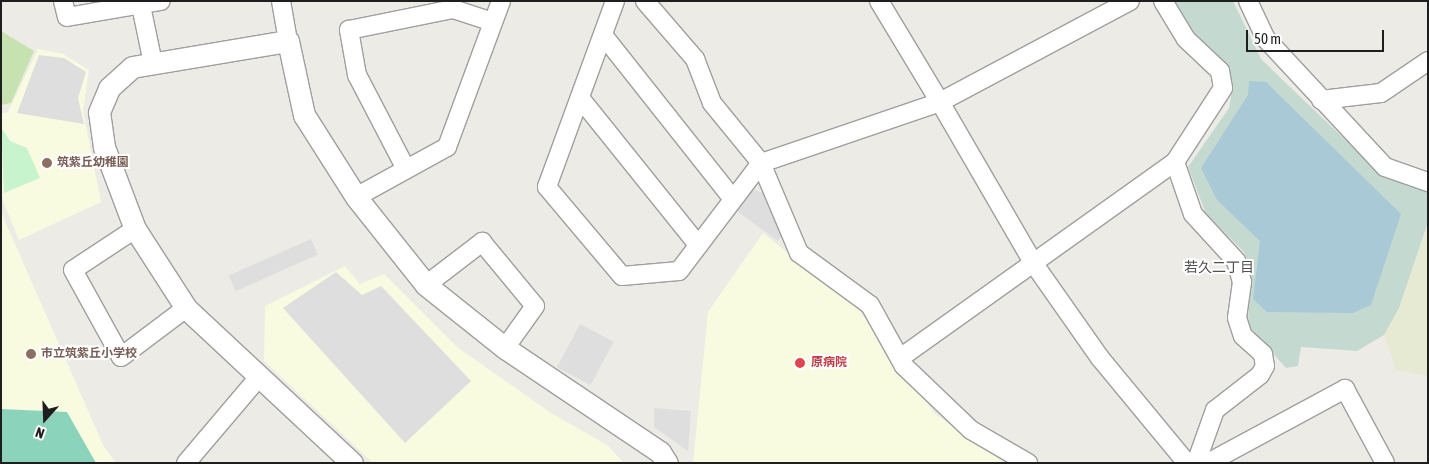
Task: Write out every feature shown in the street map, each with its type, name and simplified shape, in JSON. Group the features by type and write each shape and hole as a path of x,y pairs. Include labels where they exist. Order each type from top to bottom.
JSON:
{"street":[{"path":"63,1 67,17 161,1"},
{"path":"281,1 304,115 356,197 426,285 504,348 660,452 667,463"},
{"path":"356,197 447,147 501,1"},
{"path":"615,1 547,187 622,276 679,271 761,163 940,102 1130,1"},
{"path":"879,1 1034,264 1100,358 1187,463"},
{"path":"900,358 1175,162 1222,88 1220,70 1186,39 1163,1"},
{"path":"1248,1 1266,39 1385,167 1428,182"},
{"path":"141,3 153,63"},
{"path":"650,3 695,59 712,103 761,163 799,253 870,305 900,358 971,430 1028,463"},
{"path":"406,169 356,75 350,30 454,9 493,22"},
{"path":"603,34 733,199"},
{"path":"288,41 132,67 109,88 99,112 104,147 135,229 186,308 258,378 352,463"},
{"path":"1321,100 1381,93 1428,61"},
{"path":"580,98 698,245"},
{"path":"1175,162 1193,214 1236,261 1242,282 1238,318 1243,336 1263,354 1265,366 1260,375 1215,410 1196,463"},
{"path":"135,229 73,270 122,357 186,308"},
{"path":"426,285 482,242 535,306 504,348"},
{"path":"186,463 258,378"},
{"path":"1208,463 1345,389 1385,463"}],"shaded area":[{"path":"1171,1 1233,1 1261,59 1383,176 1428,190 1427,225 1399,308 1384,335 1357,351 1301,347 1298,366 1286,368 1248,325 1250,268 1244,252 1206,214 1188,167 1229,108 1233,84 1213,58 1189,38"},
{"name":"筑紫丘幼稚園","path":"38,49 63,54 89,70 83,111 101,202 19,240 1,196 1,114 8,112"},
{"path":"39,55 64,58 86,72 78,98 84,124 17,113"},
{"path":"748,189 770,194 785,231 778,241 734,209"},
{"name":"市立筑紫丘小学校","path":"1,212 104,447 116,463 1,463"},
{"path":"1428,225 1428,376 1396,370 1384,335 1399,308 1410,266"},
{"name":"原病院","path":"763,233 860,311 935,414 1004,463 693,463 708,312"},
{"path":"311,239 318,255 236,291 229,276"},
{"path":"345,266 360,284 384,274 457,347 551,413 607,445 624,463 373,463 264,361 265,306"},
{"path":"336,272 362,295 381,286 471,381 405,443 283,308"},
{"path":"580,324 614,342 591,385 557,367"},
{"path":"654,408 691,411 688,451 654,427"}],"green space":[{"path":"1,31 34,51 11,103 1,105"},
{"path":"1,127 10,141 27,148 40,178 4,193"},
{"path":"1,409 67,412 96,463 1,463"}],"water":[{"path":"1249,81 1266,82 1401,214 1371,305 1353,313 1267,312 1253,299 1260,241 1217,200 1201,168 1248,95"}],"place":[{"name":"筑紫丘幼稚園","path":"47,163"},
{"name":"市立筑紫丘小学校","path":"31,354"},
{"name":"原病院","path":"800,363"}],"district":[{"name":"若久二丁目","path":"1219,267"}]}
